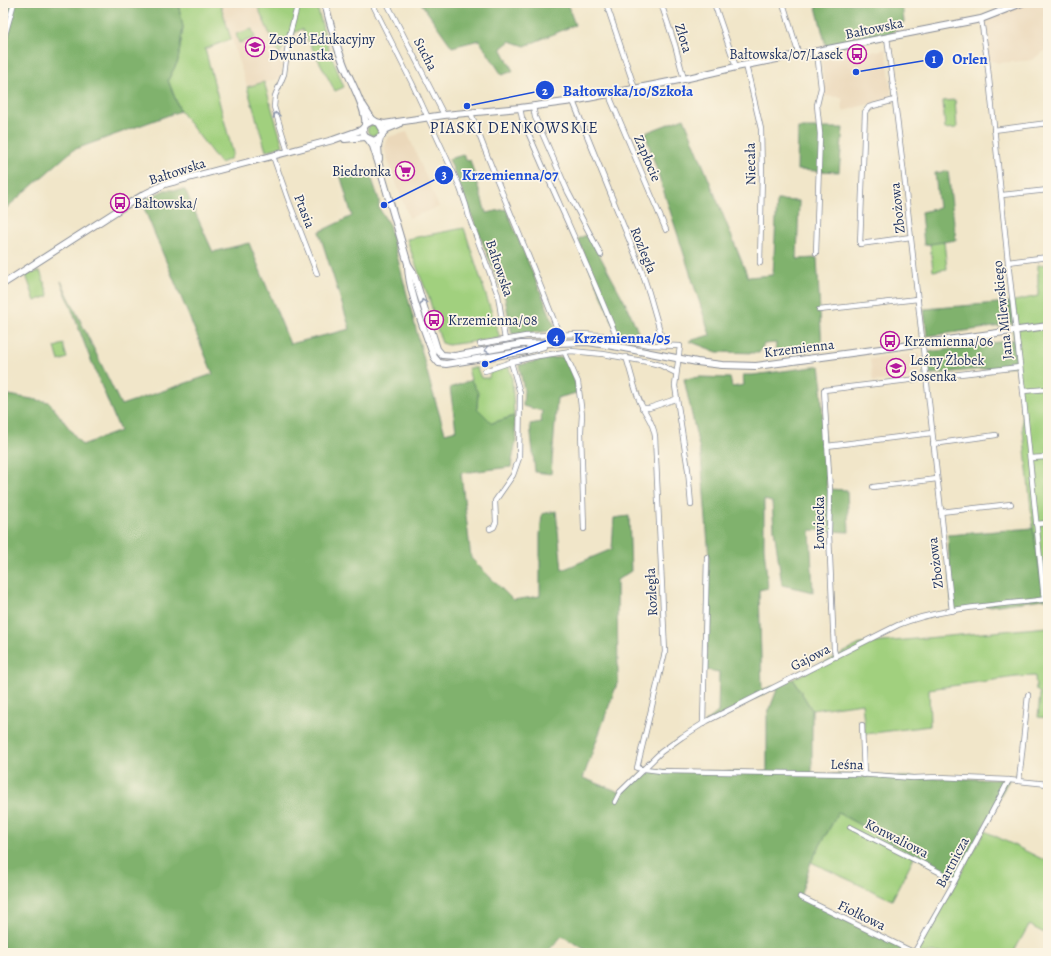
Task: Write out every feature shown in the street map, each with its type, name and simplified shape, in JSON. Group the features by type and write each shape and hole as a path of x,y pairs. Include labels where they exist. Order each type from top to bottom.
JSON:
{"main road":[{"path":"325,3 333,34 344,65 359,98 372,119 382,127 381,136 374,141 367,138 363,131 365,118 359,98"},
{"name":"Bałtowska","path":"377,122 384,124 444,115 520,108 573,101 736,67 981,19 1022,3"},
{"name":"Bałtowska","path":"381,136 387,129 408,120"},
{"path":"364,127 369,122 377,122"},
{"name":"Bałtowska","path":"3,284 145,194 165,184 333,140 361,130 364,127"},
{"name":"Krzemienna","path":"379,165 378,146 381,136"},
{"name":"Bałtowska","path":"333,140 367,138"},
{"name":"Krzemienna","path":"367,138 373,146 379,165 408,264 408,273 416,303 434,357 439,363 446,364 526,351 553,343 588,342 679,360 722,365 756,366 1048,326"}],"street":[{"path":"3,42 14,3"},
{"path":"288,152 274,108 275,96 284,74 289,37 298,3"},
{"name":"Bałtowska","path":"374,3 374,7 412,83 459,185 469,217 498,295 505,340"},
{"name":"Sucha","path":"387,3 444,115"},
{"path":"606,3 636,89"},
{"name":"Złota","path":"661,3 675,45 684,79"},
{"path":"714,3 736,67"},
{"path":"783,3 799,55"},
{"name":"Jana Milewskiego","path":"981,19 1002,195 1036,524 1046,599"},
{"name":"Zbożowa","path":"887,37 911,237 952,611"},
{"path":"816,253 820,134 817,105 820,88 817,52"},
{"name":"Niecała","path":"746,65 760,129 762,174 760,263"},
{"name":"Zapłocie","path":"610,94 611,100 666,230"},
{"path":"895,100 869,107 865,112 860,244 911,237"},
{"name":"Rozległa","path":"573,101 643,275 664,344"},
{"path":"533,106 535,117 568,192 602,255"},
{"path":"520,108 522,118 549,182 596,285 617,338"},
{"path":"472,113 504,199 540,282 559,334"},
{"path":"994,130 1048,123"},
{"name":"Ptasia","path":"273,156 317,274"},
{"path":"1002,195 1048,190"},
{"path":"1008,262 1048,257"},
{"path":"820,310 918,299"},
{"path":"480,344 526,336 559,334 600,335 649,345 664,344 680,346 674,386 688,470 691,505"},
{"path":"485,371 511,362 538,356 585,352 660,365 676,373"},
{"path":"565,353 578,382 582,415 581,431 584,529"},
{"name":"Rozległa","path":"626,358 642,408 654,426 656,436 665,652 637,768 645,770"},
{"path":"490,529 494,527 496,522 494,501 513,475 519,458 520,393 511,362"},
{"path":"926,377 1020,367"},
{"name":"Łowiecka","path":"836,657 834,650 829,534 830,491 824,390 926,377"},
{"path":"1023,391 1048,389"},
{"path":"642,408 649,408 676,399"},
{"path":"827,446 932,433"},
{"path":"933,444 996,436"},
{"path":"1030,458 1048,457"},
{"path":"873,488 937,479"},
{"path":"940,512 1011,504"},
{"path":"1036,524 1048,523"},
{"path":"703,724 707,557"},
{"name":"Gajowa","path":"615,802 620,792 645,770 661,752 682,736 907,621 952,611 1046,599"},
{"path":"1019,781 1028,696"},
{"path":"862,725 864,775"},
{"name":"Leśna","path":"645,770 661,772 864,775 913,778 939,777 1009,780 1048,784"},
{"name":"Bartnicza","path":"914,953 1009,780"},
{"name":"Konwaliowa","path":"850,827 955,880"},
{"name":"Fiołkowa","path":"800,897 914,953"}],"shaded area":[{"name":"Zespół Edukacyjny Dwunastka","path":"220,3 256,3 283,65 280,78 247,87"},
{"path":"1022,3 1044,3 1046,50 1032,60 999,63 987,59 981,19"},
{"path":"886,49 892,98 843,111 842,97 824,96 822,61"},
{"path":"407,132 439,207 409,218 384,149 388,137"},
{"name":"Leśny Żłobek Sosenka","path":"919,353 920,376 873,382 870,359"}],"green space":[{"path":"3,3 178,3 183,27 178,61 168,80 180,111 73,150 4,210"},
{"path":"178,3 220,3 231,39 205,49 233,153 230,159 220,163 180,111 168,80 178,61 183,27"},
{"path":"256,3 316,3 329,50 344,87 335,91 302,29 290,36 279,55"},
{"path":"421,3 567,3 575,25 525,46 510,41 501,48 513,71 502,75 479,40 452,47"},
{"path":"815,3 902,3 904,22 887,37 827,50"},
{"path":"252,29 255,38 239,43 236,34"},
{"path":"264,82 283,146 266,151 247,87"},
{"path":"955,100 957,128 945,129 943,101"},
{"path":"684,118 748,277 773,275 777,200 799,201 797,259 817,258 822,349 775,355 776,343 764,344 759,353 717,352 689,341 710,335 645,133"},
{"path":"371,125 375,125 377,126 377,134 371,135 368,132 368,128"},
{"path":"798,128 843,128 839,172 797,170"},
{"path":"463,155 467,161 470,160 486,213 506,209 556,329 555,331 512,334 505,298 449,159"},
{"path":"369,170 379,200 379,208 389,225 430,383 445,433 456,430 450,388 471,380 478,393 477,408 492,423 514,416 516,440 511,467 461,473 471,558 513,600 540,596 540,535 542,514 556,511 562,570 612,549 614,518 629,516 631,571 617,580 618,681 583,778 620,792 645,770 767,772 767,716 778,687 703,724 718,712 719,672 706,670 709,557 701,456 684,379 700,377 730,378 732,387 744,385 743,375 820,366 823,388 821,388 827,489 847,490 849,532 810,530 813,592 782,585 774,529 772,502 764,500 764,547 768,588 759,590 762,690 793,679 812,710 812,774 1009,780 955,880 915,855 838,813 811,862 800,897 914,953 591,953 562,936 546,953 3,953 3,394 49,402 82,445 120,431 88,353 61,281 121,405 213,374 141,201 165,190 185,190 213,252 249,243 290,344 350,329 319,232 352,216 340,174"},
{"path":"948,171 956,240 924,245 921,212 939,208 935,173"},
{"path":"464,228 500,338 448,345 442,343 440,338 429,298 407,239"},
{"path":"588,234 628,308 641,339 618,335 578,239"},
{"path":"944,242 947,269 933,271 930,243"},
{"path":"1048,264 1048,599 1044,599 1033,528 1010,302 1038,296 1038,265"},
{"path":"40,271 49,296 35,301 26,275"},
{"path":"1010,302 1011,323 1009,325 927,336 924,309"},
{"path":"1013,340 1017,366 931,374 927,369 928,352 951,349 957,350 971,346"},
{"path":"63,344 67,358 59,361 55,347"},
{"path":"564,357 576,385 576,393 557,398 551,474 535,472 530,424 541,422 542,411 523,406 524,390 519,365"},
{"path":"508,365 512,377 514,416 492,423 477,408 478,393 471,380 468,368 477,368 481,378 489,378 490,372"},
{"path":"1033,528 1044,599 952,611 948,535"},
{"path":"1048,627 1048,718 1038,717 1040,693 1036,690 1035,676 1016,677 929,689 930,726 865,734 862,703 812,710 793,679 860,644"},
{"path":"838,813 915,855 892,900 811,862"},
{"path":"985,831 1048,862 1048,908 1045,913 1048,915 1048,935 1029,925 1013,953 916,953"}],"place":[{"name":"Zespół Edukacyjny Dwunastka","path":"255,47"},
{"name":"Bałtowska/07/Lasek","path":"857,54"},
{"name":"Orlen","path":"856,72"},
{"name":"Bałtowska/10/Szkoła","path":"467,106"},
{"name":"Biedronka","path":"405,171"},
{"name":"Bałtowska/","path":"120,203"},
{"name":"Krzemienna/07","path":"384,205"},
{"name":"Krzemienna/08","path":"434,320"},
{"name":"Krzemienna/06","path":"890,341"},
{"name":"Krzemienna/05","path":"485,364"},
{"name":"Leśny Żłobek Sosenka","path":"896,368"}],"district":[{"name":"PIASKI DENKOWSKIE","path":"514,127"}]}
